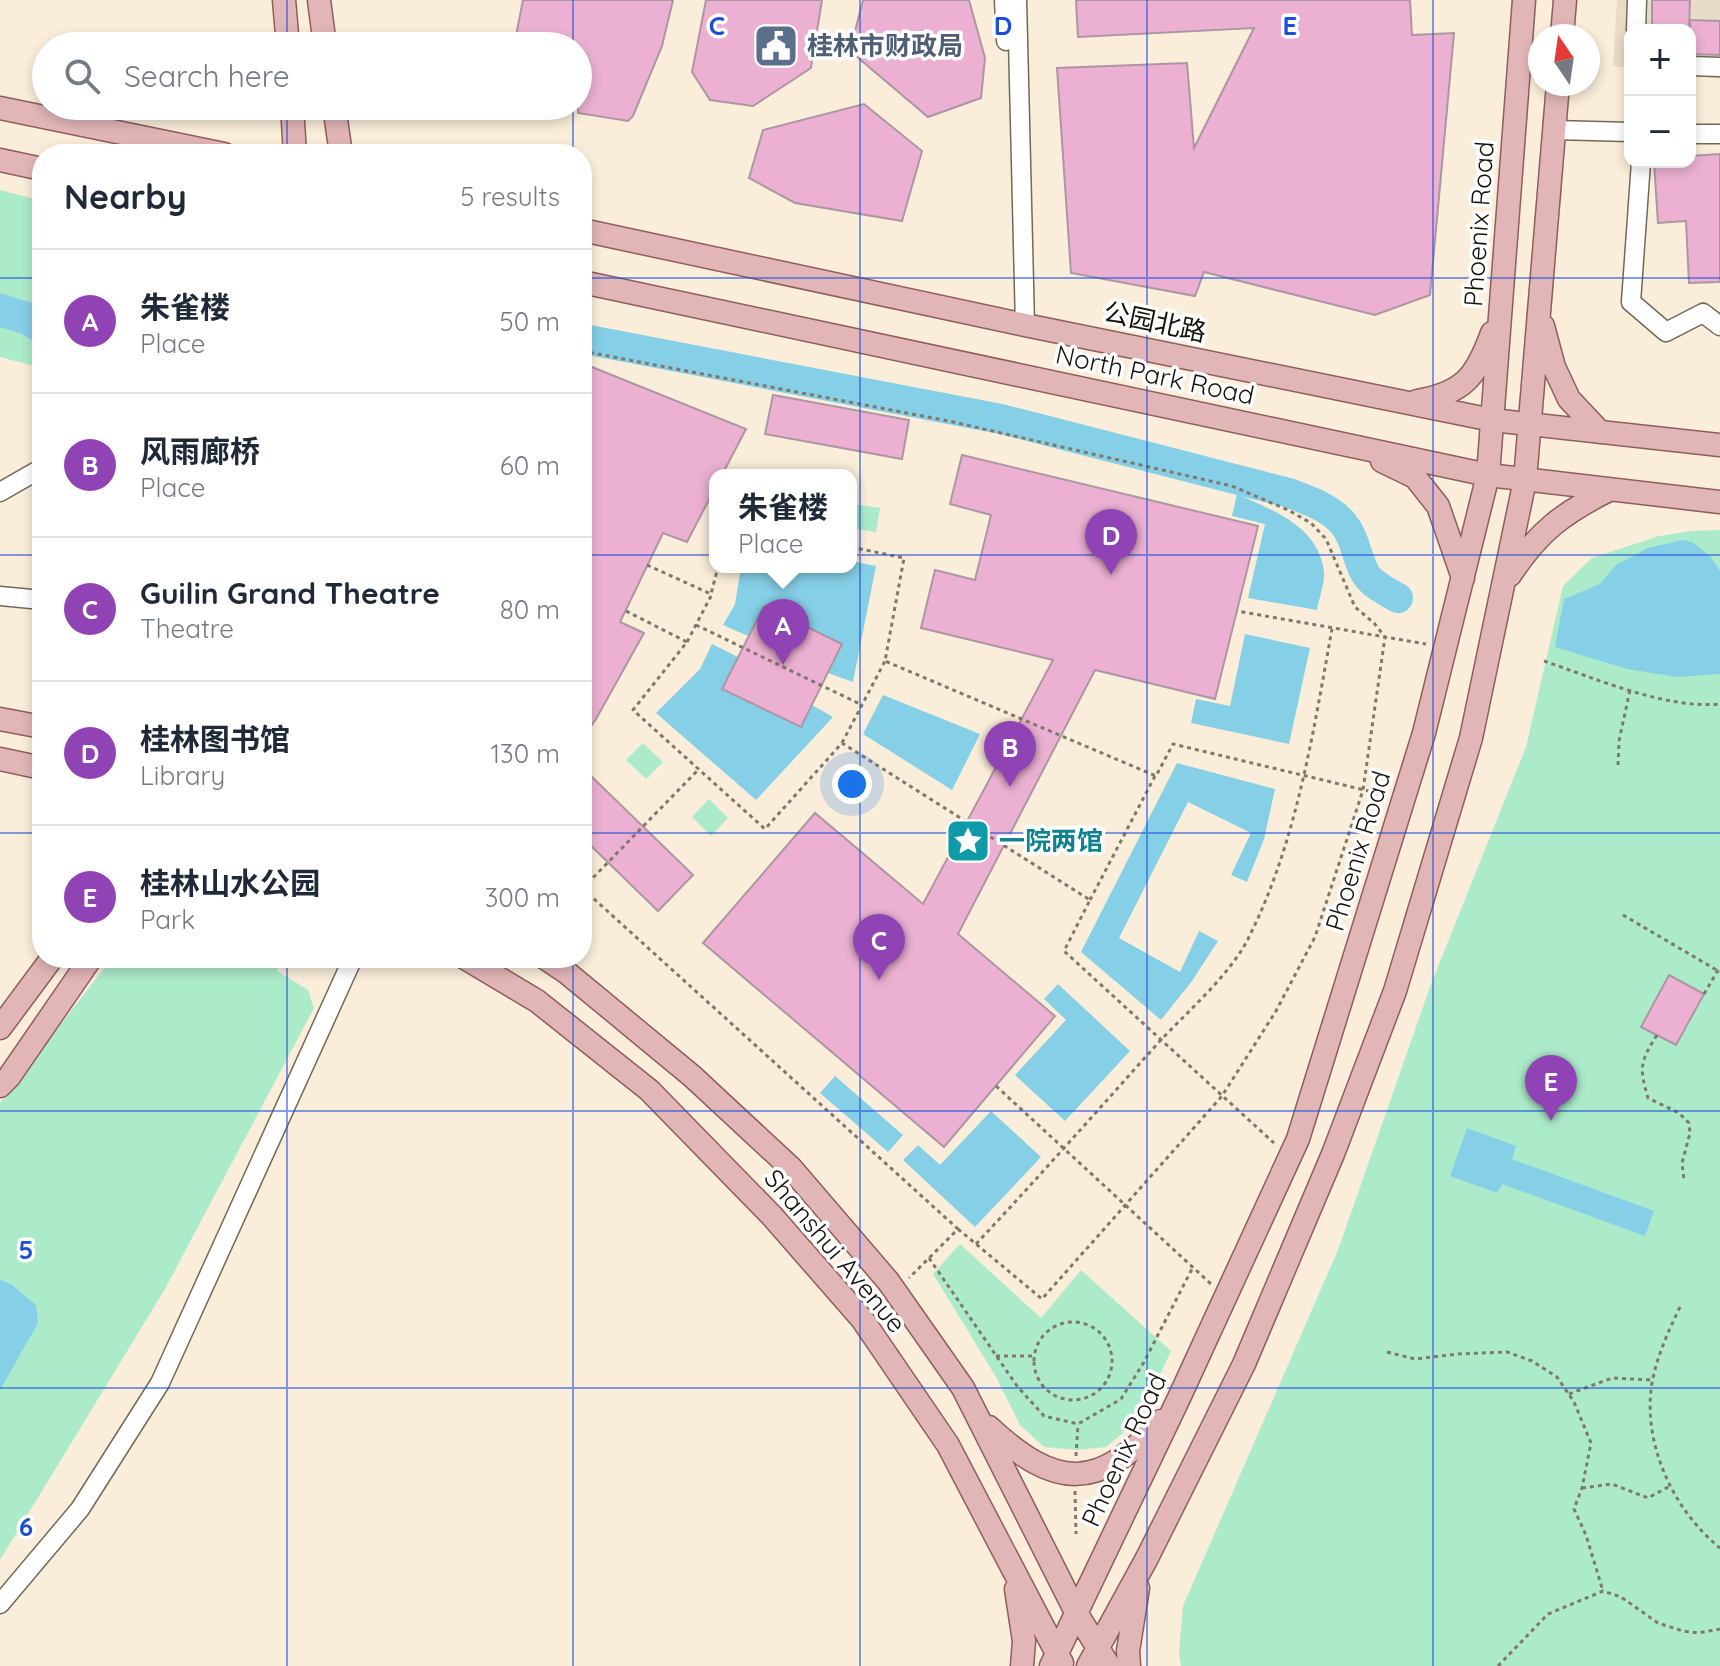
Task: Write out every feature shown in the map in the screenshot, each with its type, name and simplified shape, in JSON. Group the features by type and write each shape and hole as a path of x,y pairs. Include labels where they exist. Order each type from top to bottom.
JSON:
{"main road":[{"path":"284,0 287,32"},
{"path":"319,0 323,32"},
{"name":"Phoenix Road","path":"1057,1662 1298,1139 1404,800 1447,647 1488,475 1524,0"},
{"path":"1563,24 1565,0"},
{"path":"1093,1656 1147,1558 1244,1364 1333,1154 1395,991 1471,738 1525,480 1557,96"},
{"path":"0,108 32,115"},
{"path":"58,120 175,144"},
{"path":"293,120 294,144"},
{"path":"336,120 340,144"},
{"path":"0,160 32,167"},
{"name":"公园北路","path":"592,232 1020,324 1492,420 1720,445"},
{"name":"North Park Road","path":"592,284 1488,475 1720,502"},
{"path":"1409,403 1439,397 1470,380 1483,357 1500,310"},
{"path":"1539,313 1554,367 1569,399 1600,432"},
{"path":"1348,445 1415,477 1438,506 1463,578"},
{"path":"1503,586 1524,553 1553,522 1610,490"},
{"path":"0,719 32,725"},
{"path":"0,759 32,766"},
{"path":"0,1028 45,968"},
{"path":"0,1086 84,968"},
{"name":"Shanshui Avenue","path":"482,968 537,1001 649,1090 772,1216 862,1319 948,1445 1057,1662"},
{"name":"Shanshui Avenue","path":"560,968 692,1076 791,1168 896,1292 963,1388 1077,1614 1093,1656 1109,1666"},
{"path":"978,1416 1030,1462 1068,1476 1103,1469 1135,1449 1179,1398"},
{"path":"999,1543 1016,1588 1024,1641 1022,1666"},
{"path":"1129,1666 1134,1601 1147,1558"}],"street":[{"path":"1004,0 1020,324"},
{"path":"1017,0 1020,324"},
{"path":"1636,24 1637,0"},
{"path":"1696,66 1720,67"},
{"path":"1554,130 1624,132"},
{"path":"1696,134 1720,134"},
{"path":"1641,168 1631,302 1666,332 1703,313 1720,326"},
{"path":"0,492 32,474"},
{"path":"0,596 32,599"},
{"path":"0,1604 80,1509 160,1383 348,968"}],"path":[{"path":"592,353 949,421 1232,486 1311,523 1326,539 1355,607 1385,637 1363,790 1315,937 1276,1011 1222,1096 1042,1299 958,1229 592,898"},
{"path":"716,573 711,594 687,642 633,710 765,829 842,743 885,661 904,558 857,548"},
{"path":"647,565 711,594"},
{"path":"626,611 687,642"},
{"path":"1237,611 1447,647"},
{"path":"696,625 862,705"},
{"path":"976,1244 1205,995 1248,941 1275,879 1305,776 1332,628"},
{"path":"885,661 1156,776"},
{"path":"1544,661 1630,690 1698,706 1720,704"},
{"path":"1618,765 1619,741 1630,690"},
{"path":"842,743 1090,900"},
{"path":"1290,1158 1064,951 1173,744 1404,800"},
{"path":"592,879 699,769"},
{"path":"1623,915 1719,971 1704,994"},
{"path":"1657,1035 1641,1061 1642,1078 1648,1098 1679,1113 1689,1123 1690,1133 1682,1163 1684,1180"},
{"path":"996,1086 1226,1297"},
{"path":"896,1292 958,1229"},
{"path":"929,1258 1017,1386 1044,1416 1078,1424 1121,1399 1144,1362 1193,1267"},
{"path":"1680,1307 1666,1336 1653,1380 1654,1432 1658,1456 1670,1486 1695,1524 1720,1548"},
{"path":"1075,1323 1098,1332 1107,1342 1111,1366 1108,1379 1090,1396 1078,1400 1065,1399 1043,1387 1037,1376 1035,1356 1041,1339 1051,1329 1075,1323"},
{"path":"1387,1352 1415,1359 1507,1352 1557,1377 1569,1394 1591,1443 1582,1488 1574,1509 1586,1535 1603,1591"},
{"path":"996,1356 1035,1356"},
{"path":"1569,1394 1612,1378 1653,1380"},
{"path":"1582,1488 1612,1484 1648,1498 1670,1486"},
{"path":"1498,1666 1548,1614 1603,1591 1621,1597 1658,1623 1698,1633 1720,1629"}],"shaded area":[{"path":"1617,0 1720,0 1720,79 1696,76 1696,24 1624,24 1624,67 1613,66"}],"green space":[{"path":"0,190 32,198 32,365 0,357"},
{"path":"857,505 880,508 876,532 857,529"},
{"path":"1720,530 1720,1666 1181,1666 1179,1653 1183,1606 1338,1250 1431,984 1526,747 1563,586 1592,558 1659,536"},
{"path":"643,743 663,762 646,779 626,760"},
{"path":"709,799 728,818 711,836 692,817"},
{"path":"104,968 279,968 277,971 308,990 314,1008 165,1289 0,1560 0,1103"},
{"path":"960,1244 1041,1318 1081,1270 1171,1351 1139,1420 1106,1447 1077,1450 1044,1447 1020,1425 996,1377 933,1274"}],"water":[{"path":"0,293 32,303 32,340 0,327"},
{"path":"1237,494 1292,522 1313,543 1324,572 1317,610 1248,598 1265,524 1232,516"},
{"path":"1683,540 1692,542 1710,556 1720,571 1720,674 1677,677 1627,669 1555,647 1564,599 1600,584 1616,565 1648,548"},
{"path":"857,562 876,566 853,682 828,673 842,644 764,606 748,636 723,625 735,604 740,573 857,573"},
{"path":"1245,634 1310,648 1289,744 1191,723 1196,699 1230,706"},
{"path":"712,644 738,657 723,689 801,727 812,705 833,717 756,800 656,713 700,669"},
{"path":"883,695 980,734 952,790 863,734"},
{"path":"1177,763 1275,789 1264,839 1247,882 1231,875 1251,833 1188,802 1119,938 1180,972 1199,931 1218,941 1161,1020 1081,952"},
{"path":"1058,984 1130,1051 1065,1121 1015,1075 1066,1020 1044,999"},
{"path":"835,1076 903,1135 888,1152 820,1093"},
{"path":"991,1111 1041,1157 975,1227 903,1160 918,1145 940,1165"},
{"path":"1467,1128 1516,1146 1512,1159 1654,1211 1645,1236 1502,1184 1497,1193 1450,1176"},
{"path":"0,1280 11,1284 36,1305 38,1323 0,1390"}],"building":[{"path":"523,0 673,0 662,46 633,116 628,121 592,115 592,32 517,32"},
{"path":"706,0 822,0 811,68 753,106 710,100 692,72"},
{"path":"863,0 969,0 985,58 981,98 928,117 850,51"},
{"path":"1076,0 1410,0 1412,35 1454,33 1430,295 1375,315 1204,272 1195,296 1071,273 1057,68 1187,63 1194,148 1254,28 1078,37"},
{"path":"1652,0 1690,0 1689,24 1652,24"},
{"path":"1690,20 1720,21 1720,55 1696,54 1696,24 1690,24"},
{"path":"864,104 922,151 902,221 795,203 749,178 763,130"},
{"path":"1720,154 1720,282 1689,283 1686,221 1658,223 1654,168 1696,168 1696,156"},
{"path":"592,367 746,429 725,469 709,469 709,500 687,542 663,533 620,622 644,633 592,725"},
{"path":"773,395 909,420 902,459 765,434"},
{"path":"962,455 1258,526 1215,699 1095,670 958,934 1055,1016 944,1147 703,943 815,813 923,904 1053,660 921,628 935,570 975,580 991,515 950,504"},
{"path":"764,606 842,644 801,727 722,689"},
{"path":"592,777 693,875 658,911 592,847"},
{"path":"1669,975 1704,994 1676,1045 1641,1027"}],"waterway":[{"path":"592,341 1001,419 1289,493 1335,515 1352,538 1370,580 1398,598"}],"place":[{"name":"桂林市财政局","path":"776,46"},
{"name":"桂林图书馆","path":"1111,575"},
{"name":"朱雀楼","path":"783,665"},
{"name":"风雨廊桥","path":"1010,787"},
{"name":"一院两馆","path":"968,841"},
{"name":"Guilin Grand Theatre","path":"879,980"},
{"name":"桂林山水公园","path":"1551,1121"}]}
